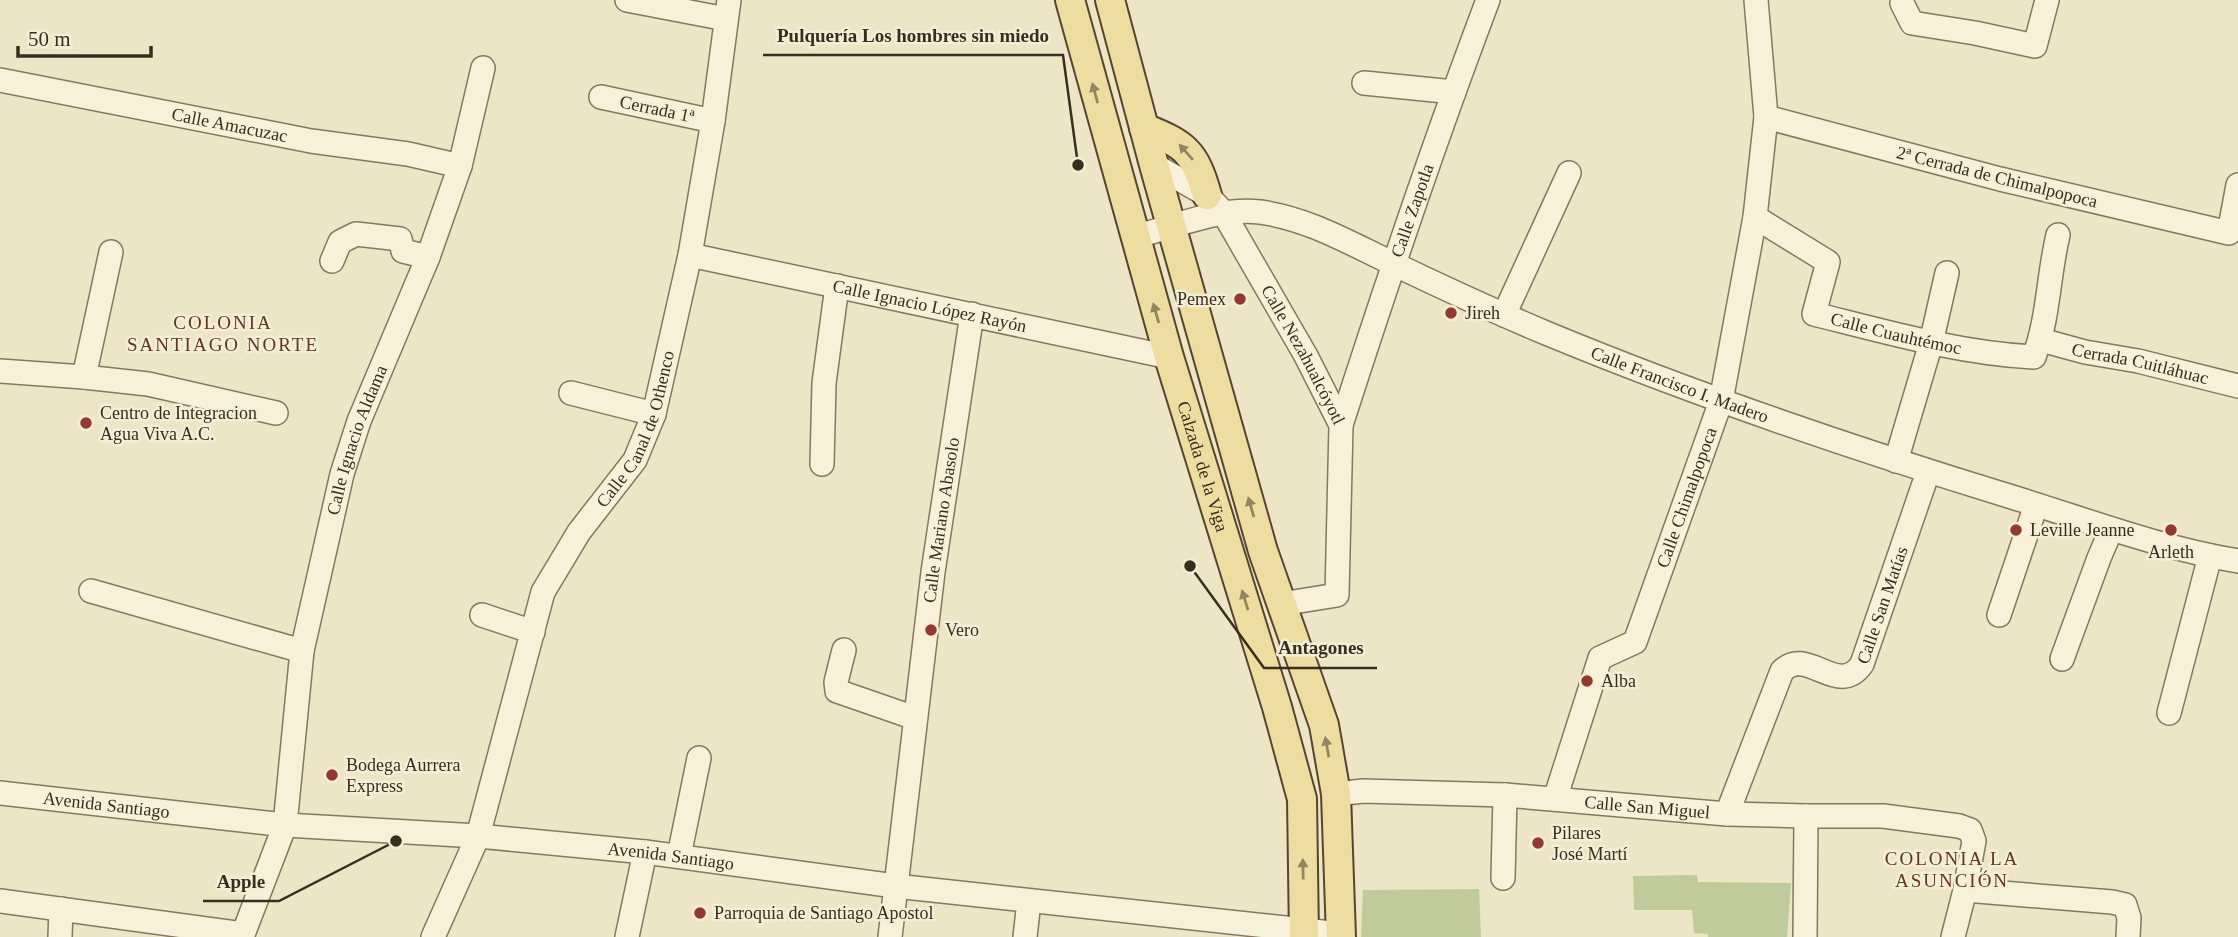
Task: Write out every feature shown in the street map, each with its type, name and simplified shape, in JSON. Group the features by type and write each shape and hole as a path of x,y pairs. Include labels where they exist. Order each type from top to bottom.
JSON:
{"main road":[{"name":"Calzada de la Viga","path":"1070,0 1134,237 1277,707 1302,799 1304,934"},
{"name":"Calzada de la Viga","path":"1110,0 1263,551 1324,725 1336,794 1341,935"},
{"path":"1144,128 1177,142 1186,149 1215,204"},
{"path":"1232,559 1263,551"}],"street":[{"path":"628,0 727,10"},
{"name":"Calle Zapotla","path":"1340,425 1393,264 1489,0"},
{"name":"Calle Chimalpopoca","path":"1555,799 1600,658 1635,642 1721,401 1755,217 1766,117 1756,0"},
{"path":"1900,1 1912,23 2035,46 2047,0"},
{"name":"Calle Canal de Othenco","path":"433,937 478,836 543,592 579,532 635,460 654,414 690,255 727,10"},
{"name":"Calle Ignacio Aldama","path":"242,935 285,825 302,651 342,474 359,421 428,257 460,166 483,68"},
{"name":"Calle Amacuzac","path":"0,80 311,141 408,154 460,166"},
{"path":"1364,83 1454,92"},
{"name":"Cerrada 1ª","path":"601,97 712,121"},
{"name":"2ª Cerrada de Chimalpopoca","path":"1766,117 2000,179 2230,233 2238,186"},
{"path":"1154,165 1215,204"},
{"path":"1504,315 1569,173"},
{"name":"Calle Francisco I. Madero","path":"1134,237 1172,227 1215,204 1293,218 1327,230 1504,315 1721,401 1928,472 2111,530 2238,561"},
{"name":"Calle Nezahualcóyotl","path":"1215,204 1306,356 1340,425 1338,595 1282,604"},
{"name":"Calle Cuauhtémoc","path":"1755,217 1828,262 1814,314 1931,343 2037,348"},
{"path":"332,261 340,242 356,234 400,239 403,251 428,257"},
{"path":"2037,348 2046,318 2051,264 2058,235"},
{"path":"84,377 111,252"},
{"name":"Calle Ignacio López Rayón","path":"690,255 1169,357"},
{"path":"1896,461 1931,343 1947,273"},
{"path":"822,464 824,383 837,286"},
{"name":"Calle Mariano Abasolo","path":"890,937 933,572 971,314"},
{"name":"Cerrada Cuitláhuac","path":"2037,348 2085,352 2138,361 2238,386"},
{"path":"0,371 148,384 276,413"},
{"path":"571,393 654,414"},
{"name":"Calle San Matías","path":"1727,814 1782,671 1789,664 1800,662 1837,676 1848,677 1862,664 1928,472"},
{"path":"1999,615 2036,505"},
{"path":"2062,659 2111,530"},
{"path":"2169,713 2210,556"},
{"path":"92,590 302,651"},
{"path":"482,615 533,632"},
{"path":"844,650 836,682 837,691 915,718"},
{"path":"679,856 699,758"},
{"name":"Calle San Miguel","path":"1336,794 1363,791 1505,795 1727,814 1883,816 1959,826 1970,830 1973,841 1965,890"},
{"name":"Avenida Santiago","path":"0,793 285,825 478,836 645,852 895,886 1304,934 1341,935"},
{"path":"1503,878 1505,795"},
{"path":"1805,937 1806,817"},
{"path":"627,937 645,852"},
{"path":"1954,937 1965,890 2125,905 2129,918 2128,937"},
{"path":"0,901 242,935"},
{"path":"1025,937 1029,901"},
{"path":"60,937 61,909"}],"green space":[{"path":"1697,875 1698,882 1791,883 1787,937 1708,937 1708,934 1694,933 1692,910 1634,910 1633,876"},
{"path":"1479,889 1481,937 1361,937 1363,890"}],"place":[{"name":"Pulquería Los hombres sin miedo","path":"1078,165"},
{"name":"Pemex","path":"1240,299"},
{"name":"Jireh","path":"1451,313"},
{"name":"Centro de Integracion Agua Viva A.C.","path":"86,423"},
{"name":"Leville Jeanne","path":"2016,530"},
{"name":"Arleth","path":"2171,530"},
{"name":"Antagones","path":"1190,566"},
{"name":"Vero","path":"931,630"},
{"name":"Alba","path":"1587,681"},
{"name":"Bodega Aurrera Express","path":"332,775"},
{"name":"Apple","path":"396,841"},
{"name":"Pilares José Martí","path":"1538,843"},
{"name":"Parroquia de Santiago Apostol","path":"700,913"}],"district":[{"name":"COLONIA SANTIAGO NORTE","path":"223,333"},
{"name":"COLONIA LA ASUNCIÓN","path":"1952,869"}]}
